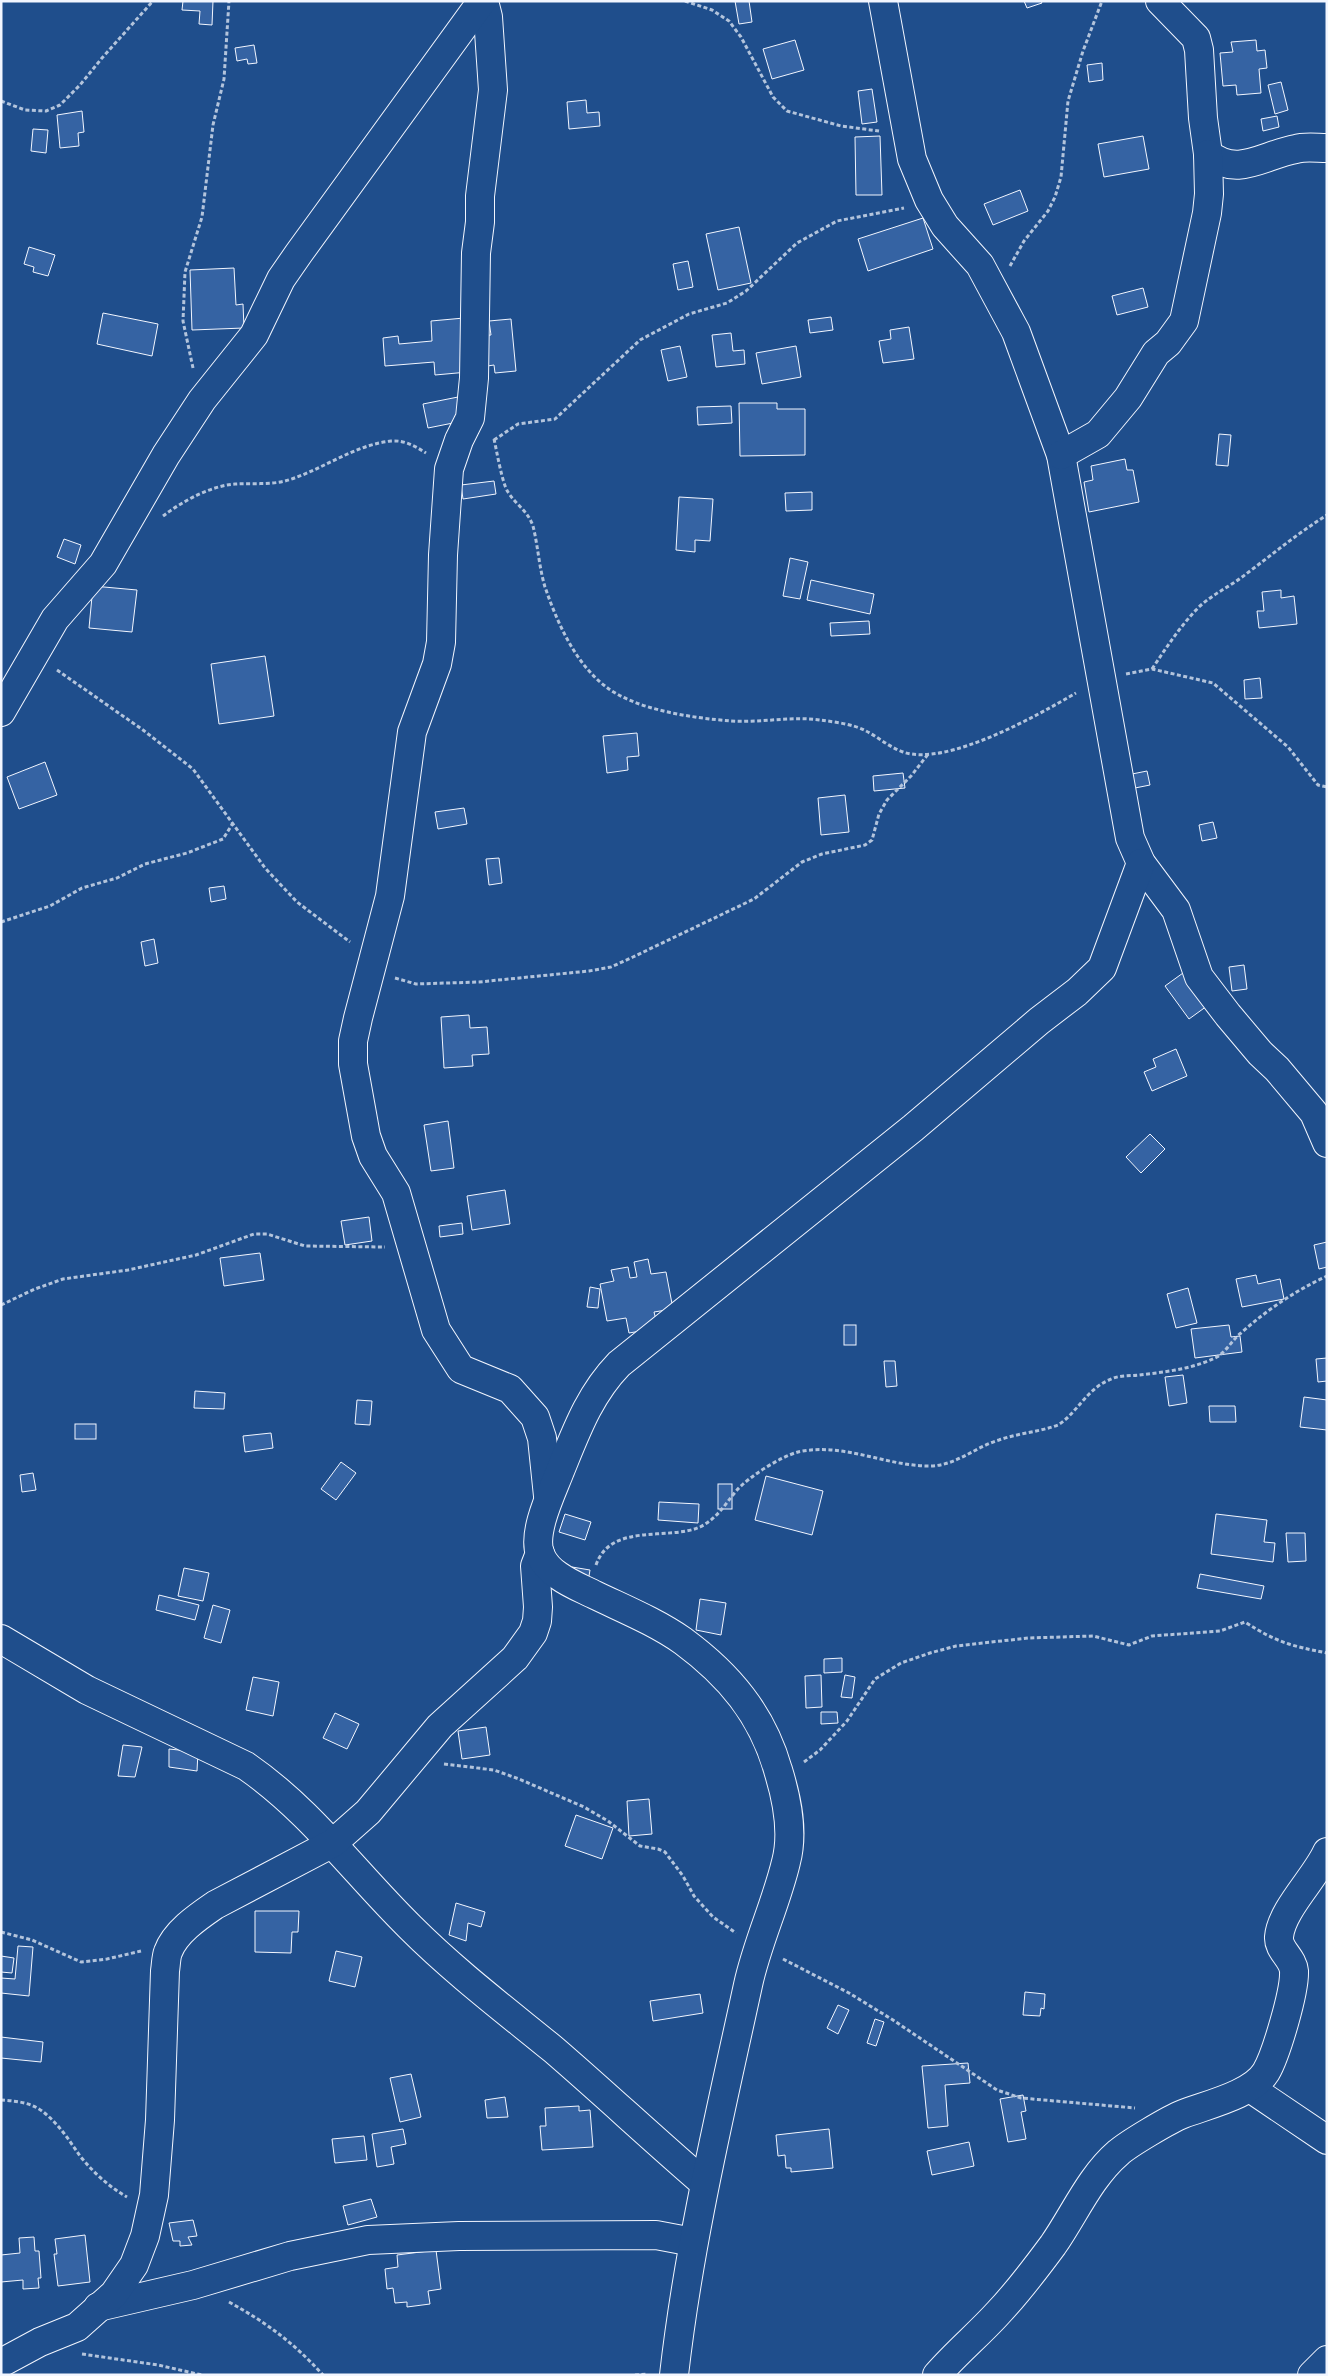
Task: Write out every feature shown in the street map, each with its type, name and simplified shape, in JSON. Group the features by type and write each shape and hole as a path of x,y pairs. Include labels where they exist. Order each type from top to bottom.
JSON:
{"street":[{"path":"1,712 61,610 103,564 166,455 202,400 254,335 281,279 298,253 483,1"},
{"path":"483,1 490,37 493,90 481,188 480,222 476,253 474,378 470,418 459,440 449,469 443,555 441,642 436,664 412,732 390,896 353,1040 353,1064 366,1136 373,1156 396,1193 436,1330 449,1354 461,1369 510,1388 535,1417 542,1438 548,1501"},
{"path":"882,1 912,159 929,200 945,226 980,265 1016,332 1061,455 1130,838 1141,864 1176,910 1200,977 1232,1021 1314,1113 1327,1143"},
{"path":"1061,455 1098,434 1128,398 1156,353 1168,343 1184,321 1207,213 1209,194 1208,154 1203,118 1199,50 1196,38 1160,1"},
{"path":"1208,154 1218,162 1227,165 1245,165 1298,148 1327,148"},
{"path":"674,2375 693,2242 704,2184 758,1947 787,1861 790,1829 781,1780 762,1728 742,1695 719,1672 681,1640 634,1613 560,1578 547,1567 540,1553 538,1537 548,1501 584,1411 599,1387 619,1364 913,1128 1025,1033 1077,992 1102,968 1141,864"},
{"path":"1,2363 40,2342 77,2327 114,2294 134,2264 146,2236 151,2211 160,2120 165,1971 168,1952 175,1940 200,1915 215,1905 333,1843 368,1812 417,1750 462,1704 515,1658 529,1640 537,1621 538,1607 535,1566 540,1553"},
{"path":"1,1639 87,1690 246,1766 292,1802 333,1843 409,1926 467,1981 554,2051 704,2184"},
{"path":"937,2375 999,2312 1054,2244 1080,2202 1118,2152 1180,2115 1250,2088 1265,2074 1273,2057 1292,1986 1294,1971 1290,1957 1281,1948 1279,1938 1297,1897 1327,1852"},
{"path":"1250,2088 1327,2140"},
{"path":"98,2308 193,2285 290,2256 368,2240 459,2236 656,2235 693,2242"},
{"path":"1312,2375 1327,2360"}],"path":[{"path":"1,100 25,110 46,111 60,105 80,86 102,58 153,1"},
{"path":"202,400 186,341 183,321 185,272 202,217 213,125 224,79 229,1"},
{"path":"685,1 712,10 729,21 741,37 773,97 786,111 841,126 885,132"},
{"path":"995,292 1024,241 1048,211 1055,197 1061,177 1068,101 1083,51 1102,1"},
{"path":"487,444 518,424 556,418 640,340 682,317 705,308 727,303 746,291 797,243 837,221 898,210 929,200"},
{"path":"494,439 507,492 527,513 533,526 544,586 556,616 575,652 605,686 628,700 658,708 731,721 819,719 865,730 904,752 920,754 975,743 1101,679 1152,669 1213,683 1288,747 1318,785 1327,787"},
{"path":"160,519 175,507 213,489 233,484 283,482 366,447 392,441 411,443 449,469"},
{"path":"1152,669 1178,631 1197,608 1245,576 1285,542 1327,515"},
{"path":"34,654 143,730 193,769 234,823 264,868 291,895 320,920 345,936 372,965 395,978 416,984 478,982 589,971 611,967 754,900 802,862 822,854 865,845 872,840 879,814 887,800 911,776 930,753"},
{"path":"1,922 50,906 82,888 117,878 145,864 224,839 234,823"},
{"path":"1,1305 36,1288 63,1279 128,1270 196,1256 254,1234 267,1234 305,1246 363,1248 411,1245"},
{"path":"590,1592 599,1556 608,1548 638,1534 680,1532 698,1528 712,1520 738,1489 783,1458 798,1452 827,1451 864,1454 908,1464 929,1466 955,1462 987,1444 1058,1425 1066,1420 1089,1394 1110,1379 1170,1371 1216,1357 1224,1352 1239,1334 1276,1304 1298,1290 1327,1276"},
{"path":"781,1780 820,1750 847,1721 875,1679 901,1663 956,1646 1028,1638 1093,1636 1128,1645 1152,1636 1220,1631 1245,1622 1271,1639 1292,1646 1327,1653"},
{"path":"417,1750 444,1764 494,1770 520,1779 584,1807 608,1821 640,1846 665,1852 683,1876 694,1896 713,1917 758,1947 864,2002 935,2046 997,2090 1021,2098 1140,2108"},
{"path":"1,1932 32,1940 81,1962 107,1959 175,1940"},
{"path":"1,2100 20,2101 41,2110 59,2128 82,2158 108,2186 151,2211"},
{"path":"193,2285 261,2319 297,2347 323,2375"},
{"path":"78,2354 158,2365 202,2375"}],"building":[{"path":"183,1 213,1 212,25 199,24 200,11 182,10"},
{"path":"735,1 749,1 752,22 739,24"},
{"path":"1024,1 1041,1 1042,3 1027,8"},
{"path":"795,40 804,70 772,79 763,49"},
{"path":"1256,40 1257,51 1265,50 1267,68 1259,69 1261,93 1237,95 1236,85 1223,86 1220,53 1233,52 1231,42"},
{"path":"254,45 257,63 248,64 247,59 237,61 235,48"},
{"path":"1102,63 1103,80 1089,82 1087,65"},
{"path":"1281,82 1288,110 1275,114 1268,85"},
{"path":"872,89 877,122 862,124 858,91"},
{"path":"586,100 587,113 599,112 600,126 569,129 567,102"},
{"path":"82,111 84,132 78,133 79,146 60,148 57,115"},
{"path":"1277,116 1279,127 1263,131 1261,119"},
{"path":"33,129 48,130 46,153 31,151"},
{"path":"880,136 882,195 856,195 855,137"},
{"path":"1143,136 1149,169 1104,177 1098,144"},
{"path":"1020,190 1028,211 993,225 984,204"},
{"path":"923,218 933,249 868,271 858,239"},
{"path":"739,227 751,283 718,290 706,234"},
{"path":"29,247 55,255 48,276 33,272 34,267 24,264"},
{"path":"688,261 693,287 678,290 673,264"},
{"path":"234,268 236,305 243,304 244,328 192,330 190,270"},
{"path":"1143,288 1148,307 1117,315 1112,296"},
{"path":"103,313 158,324 152,356 97,344"},
{"path":"831,317 833,330 810,333 808,320"},
{"path":"464,318 468,372 435,375 434,362 385,366 383,338 398,336 399,344 432,341 431,321"},
{"path":"511,319 516,371 495,373 494,365 481,367 478,336 491,335 489,321"},
{"path":"909,327 914,359 883,363 879,341 891,339 890,330"},
{"path":"731,333 733,351 744,350 745,364 716,367 712,335"},
{"path":"680,346 687,377 668,381 661,350"},
{"path":"796,346 801,377 762,384 756,353"},
{"path":"458,397 463,421 428,428 423,404"},
{"path":"739,403 777,403 777,409 805,409 805,455 740,456"},
{"path":"731,406 732,423 698,425 697,407"},
{"path":"1219,434 1231,435 1228,466 1216,465"},
{"path":"1125,459 1127,470 1133,470 1139,502 1089,512 1084,482 1093,480 1091,466"},
{"path":"494,481 496,494 463,499 461,485"},
{"path":"812,492 812,510 786,511 785,493"},
{"path":"679,497 713,499 710,541 695,540 695,552 676,550"},
{"path":"64,539 81,545 75,564 57,557"},
{"path":"790,558 808,562 800,599 783,596"},
{"path":"811,580 874,594 870,614 807,600"},
{"path":"93,586 137,590 132,632 89,628"},
{"path":"1281,590 1281,598 1294,596 1297,624 1259,628 1257,611 1264,611 1262,592"},
{"path":"869,621 870,634 831,636 830,623"},
{"path":"265,656 274,716 219,724 211,664"},
{"path":"1260,678 1262,698 1245,699 1244,680"},
{"path":"637,733 639,756 627,757 628,770 607,773 603,736"},
{"path":"45,762 57,795 19,809 7,777"},
{"path":"1147,771 1150,785 1130,789 1127,775"},
{"path":"903,773 905,788 874,791 873,776"},
{"path":"845,795 849,832 821,835 818,798"},
{"path":"464,808 467,824 438,829 435,812"},
{"path":"1213,822 1217,838 1202,841 1199,825"},
{"path":"499,858 502,883 489,885 486,859"},
{"path":"224,886 226,899 211,902 209,888"},
{"path":"154,939 158,963 145,966 141,942"},
{"path":"1244,965 1247,989 1232,991 1229,967"},
{"path":"1183,973 1207,1006 1189,1019 1165,986"},
{"path":"469,1015 470,1028 487,1027 489,1054 472,1055 473,1066 444,1068 441,1017"},
{"path":"1176,1049 1187,1076 1152,1091 1144,1072 1156,1067 1153,1059"},
{"path":"448,1121 454,1168 431,1171 424,1125"},
{"path":"1150,1134 1165,1149 1141,1173 1126,1157"},
{"path":"505,1190 510,1224 472,1230 467,1196"},
{"path":"369,1217 372,1241 345,1245 341,1221"},
{"path":"462,1223 463,1234 440,1237 439,1226"},
{"path":"1327,1242 1327,1267 1319,1269 1314,1245"},
{"path":"260,1253 264,1280 224,1286 220,1258"},
{"path":"648,1259 651,1274 666,1272 673,1309 654,1312 658,1328 629,1333 626,1318 607,1321 600,1284 614,1281 611,1270 628,1267 630,1278 637,1277 634,1262"},
{"path":"1256,1275 1258,1284 1280,1279 1284,1299 1242,1307 1236,1279"},
{"path":"590,1287 600,1289 598,1308 587,1307"},
{"path":"1188,1288 1197,1323 1176,1328 1167,1294"},
{"path":"844,1325 856,1325 856,1345 844,1345"},
{"path":"1229,1325 1231,1337 1240,1336 1242,1352 1195,1358 1191,1329"},
{"path":"1327,1358 1327,1381 1318,1382 1316,1359"},
{"path":"884,1361 895,1361 897,1386 886,1387"},
{"path":"1183,1375 1187,1403 1169,1406 1165,1377"},
{"path":"195,1391 225,1393 224,1409 194,1408"},
{"path":"1304,1397 1327,1400 1327,1430 1300,1427"},
{"path":"357,1400 372,1401 370,1425 355,1424"},
{"path":"1209,1406 1235,1406 1236,1422 1210,1422"},
{"path":"75,1424 96,1424 96,1439 75,1439"},
{"path":"271,1433 273,1448 245,1452 243,1436"},
{"path":"341,1462 356,1473 336,1500 321,1489"},
{"path":"33,1473 36,1490 22,1492 20,1475"},
{"path":"766,1476 823,1491 812,1535 755,1520"},
{"path":"718,1484 732,1484 732,1509 718,1509"},
{"path":"659,1502 699,1504 698,1523 658,1520"},
{"path":"565,1514 591,1522 585,1540 559,1532"},
{"path":"1216,1514 1267,1520 1264,1542 1275,1543 1273,1562 1211,1554"},
{"path":"1286,1533 1305,1533 1306,1561 1288,1562"},
{"path":"572,1567 590,1570 588,1582 570,1580"},
{"path":"184,1568 209,1573 203,1601 178,1596"},
{"path":"1200,1574 1264,1586 1261,1599 1197,1588"},
{"path":"159,1595 199,1605 195,1620 156,1610"},
{"path":"700,1599 726,1603 721,1635 696,1630"},
{"path":"213,1605 230,1610 221,1643 204,1638"},
{"path":"842,1658 842,1672 824,1673 824,1659"},
{"path":"821,1675 822,1707 806,1708 805,1676"},
{"path":"845,1675 855,1677 852,1698 841,1697"},
{"path":"253,1677 279,1682 273,1716 246,1710"},
{"path":"821,1712 837,1712 838,1723 821,1724"},
{"path":"335,1713 359,1724 347,1749 323,1738"},
{"path":"486,1727 490,1755 462,1759 458,1731"},
{"path":"123,1745 142,1747 135,1777 118,1776"},
{"path":"169,1749 198,1752 197,1771 169,1767"},
{"path":"649,1799 652,1834 629,1836 627,1801"},
{"path":"576,1815 613,1828 602,1859 565,1846"},
{"path":"456,1903 485,1912 481,1927 468,1923 466,1941 449,1935"},
{"path":"255,1911 299,1911 298,1932 292,1932 291,1953 255,1952"},
{"path":"18,1946 33,1947 29,1996 1,1993 1,1978 15,1979"},
{"path":"336,1951 362,1957 355,1987 329,1981"},
{"path":"1,1956 14,1958 12,1973 1,1972"},
{"path":"1025,1992 1045,1994 1044,2009 1041,2008 1040,2016 1023,2015"},
{"path":"700,1994 703,2013 653,2021 650,2001"},
{"path":"838,2005 849,2010 838,2034 827,2028"},
{"path":"875,2019 884,2022 876,2046 867,2043"},
{"path":"1,2037 43,2042 41,2062 1,2058"},
{"path":"968,2063 970,2083 945,2085 948,2126 928,2128 922,2066"},
{"path":"411,2074 421,2117 400,2122 390,2078"},
{"path":"1023,2095 1026,2111 1021,2112 1026,2139 1008,2142 1000,2099"},
{"path":"505,2097 508,2117 487,2118 485,2100"},
{"path":"579,2106 579,2111 590,2110 593,2147 542,2150 540,2126 546,2126 545,2108"},
{"path":"403,2129 406,2144 391,2147 394,2164 377,2167 372,2134"},
{"path":"829,2129 833,2168 791,2172 791,2168 786,2168 785,2155 778,2156 776,2135"},
{"path":"364,2136 367,2160 335,2163 332,2139"},
{"path":"969,2142 974,2166 932,2175 927,2151"},
{"path":"371,2199 377,2217 348,2225 343,2206"},
{"path":"193,2220 197,2236 188,2237 192,2245 180,2246 180,2241 173,2241 169,2223"},
{"path":"85,2235 90,2282 58,2286 54,2254 57,2254 55,2239"},
{"path":"34,2237 35,2251 39,2251 41,2278 38,2278 39,2288 23,2289 23,2280 1,2282 1,2255 20,2253 19,2238"},
{"path":"436,2250 441,2289 428,2291 430,2304 407,2307 407,2302 395,2303 393,2288 387,2289 385,2269 398,2267 397,2255"}]}
